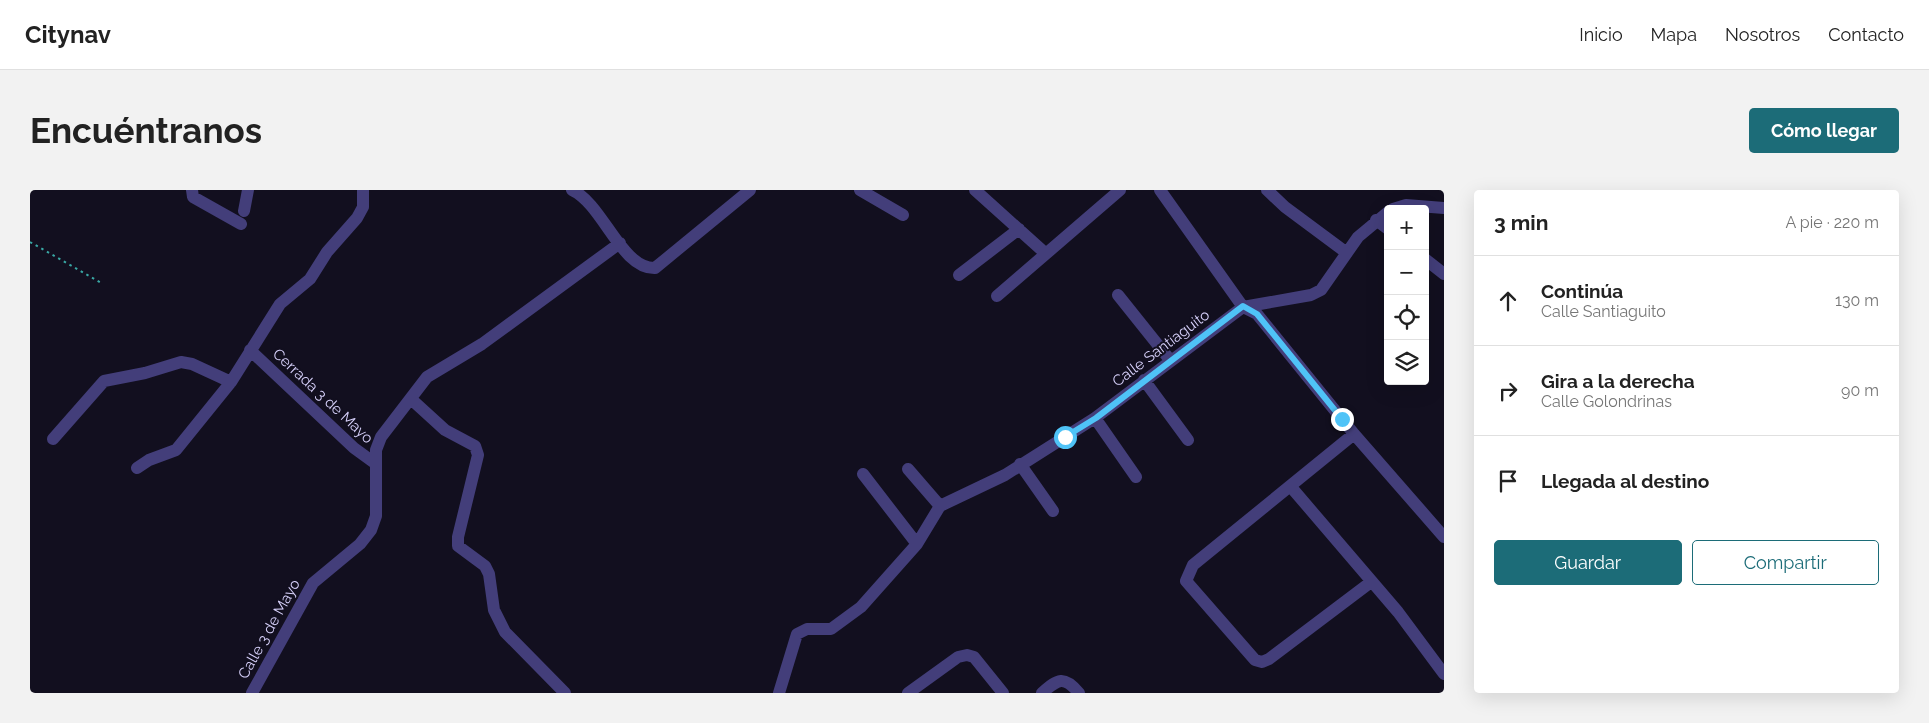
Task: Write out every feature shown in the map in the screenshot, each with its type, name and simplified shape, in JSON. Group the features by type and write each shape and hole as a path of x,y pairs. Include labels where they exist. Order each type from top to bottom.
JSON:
{"street":[{"path":"192,190 193,197 241,224"},
{"path":"244,211 248,190"},
{"path":"137,468 149,460 176,450 231,382 280,304 310,279 327,252 357,218 363,207 363,190"},
{"path":"572,190 594,208 635,261 645,268 655,268 750,190"},
{"path":"860,190 903,215"},
{"path":"975,190 1045,253"},
{"path":"997,296 1120,190"},
{"path":"1160,190 1243,306 1257,314 1354,434 1444,537"},
{"path":"1267,190 1285,207 1347,253"},
{"path":"1429,207 1444,208"},
{"name":"Calle Santiaguito","path":"940,506 1005,475 1096,418 1243,306 1311,296 1321,290 1358,236 1384,215"},
{"path":"1376,220 1384,226"},
{"path":"959,275 1019,229"},
{"name":"Calle 3 de Mayo","path":"252,693 313,583 360,544 371,530 376,516 376,450 381,437 427,377 482,344 620,243"},
{"path":"1429,262 1444,274"},
{"path":"1118,295 1170,360"},
{"name":"Cerrada 3 de Mayo","path":"250,350 354,448 376,464"},
{"path":"53,439 104,381 145,373 181,362 192,364 231,382"},
{"path":"1144,380 1188,440"},
{"path":"411,399 445,430 475,446 478,455 458,537 458,546 485,566 494,610 505,632 565,693"},
{"path":"1096,418 1136,477"},
{"path":"1354,434 1193,565 1186,581 1255,660 1262,662 1269,659 1371,582"},
{"path":"1020,464 1053,511"},
{"path":"779,693 797,634 807,629 831,629 844,622 878,590 917,544 940,506 908,469"},
{"path":"863,474 917,544"},
{"path":"1291,487 1398,612 1444,674"},
{"path":"908,693 958,657 967,655 974,657 1002,693"},
{"path":"1042,693 1055,682 1064,680 1070,683 1079,693"}],"path":[{"path":"30,242 103,284"}],"route":[{"path":"1065,437 1096,418 1243,306 1257,314 1342,419"}]}
